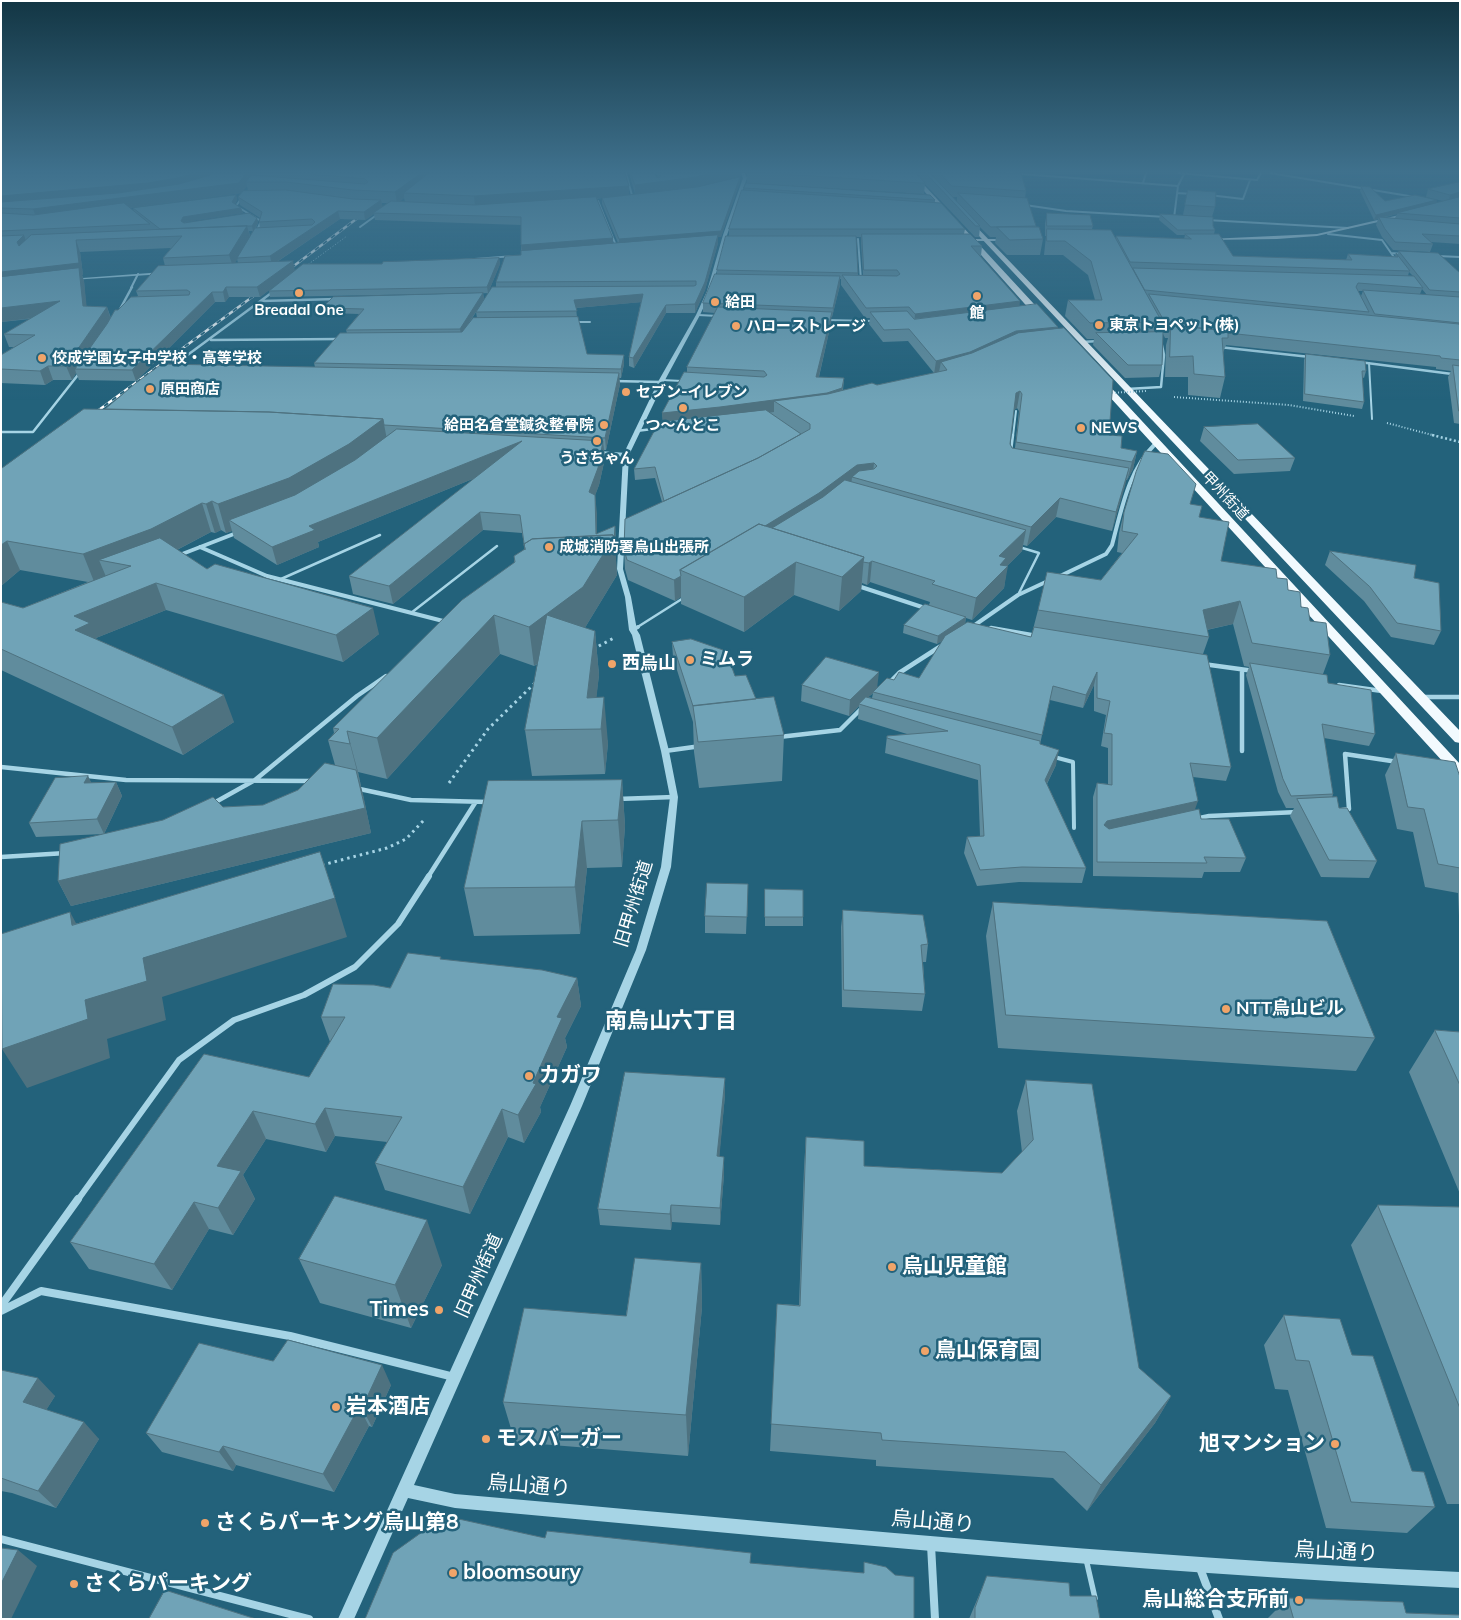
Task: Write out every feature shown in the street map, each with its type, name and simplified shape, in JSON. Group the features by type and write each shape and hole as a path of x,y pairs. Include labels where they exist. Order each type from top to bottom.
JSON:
{"highway":[{"path":"976,249 1034,313 1051,327"},
{"name":"甲州街道","path":"994,249 1460,739"},
{"name":"甲州街道","path":"1090,370 1457,772"}],"street":[{"name":"旧甲州街道","path":"346,1619 576,1106 641,950 666,867 674,797 665,750 636,635 633,630 628,597 615,569 626,455 661,381 698,315 709,291 721,249"},
{"path":"448,260 524,255"},
{"path":"502,265 505,257"},
{"path":"175,372 165,372 210,340 304,267"},
{"path":"65,279 167,273"},
{"path":"115,318 138,274"},
{"path":"261,301 340,299"},
{"path":"1127,389 1161,387 1164,362 1163,341 1159,333"},
{"path":"210,340 346,339"},
{"path":"1082,342 1101,341"},
{"path":"1154,341 1163,341"},
{"path":"1216,346 1312,357"},
{"path":"1350,361 1460,375"},
{"path":"1,432 34,432 82,370"},
{"path":"611,381 661,381"},
{"path":"636,431 664,428"},
{"path":"968,630 1018,595 1106,554 1112,545 1130,484 1142,457 1156,443"},
{"path":"596,453 626,455"},
{"path":"172,558 244,530"},
{"path":"200,547 267,576 452,623"},
{"path":"849,583 931,610"},
{"path":"966,622 1042,638"},
{"path":"885,686 900,673 945,644"},
{"path":"1194,662 1261,673"},
{"path":"205,808 255,780 357,696 395,670"},
{"path":"1242,670 1242,751"},
{"path":"1330,683 1385,692"},
{"path":"1420,697 1460,697"},
{"path":"772,738 840,730 870,700"},
{"path":"665,750 704,746"},
{"path":"1340,810 1349,809 1345,754 1409,764"},
{"path":"1,767 124,780 323,782"},
{"path":"352,788 411,800 494,802"},
{"path":"614,799 674,797"},
{"path":"1,1306 179,1060 234,1020 304,995 355,968 398,924 475,803"},
{"path":"1190,820 1209,816 1302,811"},
{"path":"1,857 68,852"},
{"path":"1,1311 41,1291 290,1336 454,1377"},
{"name":"烏山通り","path":"404,1490 455,1501 930,1544 1200,1566 1460,1580"},
{"path":"1,1539 309,1619"},
{"path":"930,1544 934,1619"},
{"path":"1200,1566 1220,1619"}],"lane":[{"path":"859,249 862,282"},
{"path":"1388,249 1396,260"},
{"path":"1391,253 1411,254"},
{"path":"1430,255 1460,257"},
{"path":"122,304 132,304"},
{"path":"698,315 727,316"},
{"path":"822,320 879,321"},
{"path":"570,322 590,322"},
{"path":"1369,363 1372,419"},
{"path":"661,381 690,382"},
{"path":"1011,454 1016,411"},
{"path":"1121,482 1130,484"},
{"path":"281,579 380,534"},
{"path":"1010,545 1039,553 1018,595"},
{"path":"410,612 497,546"},
{"path":"633,630 691,594"},
{"path":"863,706 873,709"},
{"path":"1044,755 1073,762 1074,828"},
{"path":"1085,1557 1098,1610"}],"path":[{"path":"304,267 330,249"},
{"path":"1103,393 1148,391"},
{"path":"1168,398 1191,397 1288,405 1372,419 1460,442"},
{"path":"588,650 633,630"},
{"path":"320,865 386,848 406,839 418,828 438,801 464,759 491,724 539,679"}],"building":[{"path":"1,249 77,249 79,263 1,272"},
{"path":"171,249 233,249 229,255 163,258"},
{"path":"243,249 281,249 270,256 237,258"},
{"path":"551,249 714,249 705,282 695,304 666,305 633,358 629,357 643,294 574,300 577,311 476,312 492,287 694,286 696,281 496,282 505,256 521,255 521,251"},
{"path":"723,249 857,249 858,273 717,270"},
{"path":"863,249 973,249 1020,301 915,314 909,307 866,308 842,275 897,276 900,274 897,270 864,270"},
{"path":"1075,249 1121,249 1162,322 1090,323 1068,300 1102,300 1091,261"},
{"path":"1123,249 1228,249 1233,256 1352,260 1348,254 1398,257 1396,253 1410,271 1130,262"},
{"path":"1399,251 1438,253 1460,273 1460,292 1430,290"},
{"path":"499,258 487,287 269,291 303,264 382,264 383,262"},
{"path":"293,261 257,287 226,287 223,292 212,292 132,370 75,369 115,310 118,310 131,297 189,295 190,292 187,290 136,291 158,266"},
{"path":"79,268 83,306 107,307 66,366 48,366 40,371 1,369 1,355 35,335 4,334 60,301 1,308 1,277"},
{"path":"1133,268 1414,276 1423,288 1358,283 1356,287 1369,312 1145,290"},
{"path":"715,274 840,276 833,308 703,303"},
{"path":"1363,290 1460,297 1460,323 1375,314"},
{"path":"483,293 460,329 346,330 364,309 327,308 330,305 325,305 333,297"},
{"path":"1149,294 1459,324 1460,360 1441,358 1440,356 1228,333 1228,331 1171,325 1168,327"},
{"path":"1037,304 1058,327 1016,331 970,352 936,361 909,329 884,330 870,312 907,311 914,319"},
{"path":"718,307 832,312 816,377 844,378 842,388 827,393 662,413 684,372 764,377 767,375 764,371 687,367"},
{"path":"578,317 587,354 624,355 621,369 314,363 340,333 462,332 473,318"},
{"path":"1171,325 1228,331 1228,338 1222,338 1225,377 1194,374 1193,356 1170,357"},
{"path":"1064,328 1113,380 1109,435 1122,436 1121,448 1137,451 1132,462 1016,442 1022,394 1020,391 1016,393 1010,444 1012,448 1129,468 1116,512 1060,498 1031,527 852,477 859,471 874,469 877,466 874,463 857,465 819,493 765,526 759,524 680,570 681,576 674,580 627,560 624,549 625,519 758,458 810,429 810,424 774,401 828,394 872,383 877,385 947,370 941,362 972,353 1018,333"},
{"path":"1163,332 1162,365 1128,365 1096,333"},
{"path":"1306,354 1365,361 1366,371 1362,371 1364,402 1305,394"},
{"path":"162,364 619,373 605,438 384,425 383,419 269,412 105,409"},
{"path":"1453,365 1460,366 1460,411 1459,411"},
{"path":"84,409 269,412 383,419 349,444 289,478 218,504 212,501 206,504 202,503 151,529 83,554 7,541 1,545 1,469"},
{"path":"766,410 801,434 758,458 664,501 655,467 634,469 659,422"},
{"path":"1258,424 1295,458 1238,460 1204,427"},
{"path":"397,429 603,441 598,468 589,492 595,495 596,534 615,526 614,542 613,535 532,539 524,544 520,515 480,512 389,586 349,576 522,441 309,526 315,530 272,547 229,520 295,495 355,460"},
{"path":"1145,451 1168,454 1196,484 1190,504 1202,506 1199,517 1229,522 1221,561 1276,569 1277,578 1287,579 1288,590 1300,592 1301,607 1308,608 1310,621 1326,623 1330,655 1252,643 1240,601 1203,610 1209,637 1038,610 1047,572 1101,580 1138,534 1122,531 1124,512 1136,472"},
{"path":"845,480 1026,530 999,556 1006,558 1000,565 1008,566 976,598 932,584 935,581 872,561 869,563 863,562 864,557 772,528 823,497"},
{"path":"759,524 864,557 842,577 796,562 744,597 680,570"},
{"path":"613,535 614,537 583,587 529,627 494,615 377,738 347,731 350,744 328,740 339,729 333,728 462,600 515,562 514,556 525,549 524,544 532,539"},
{"path":"160,538 207,569 215,564 373,608 336,635 156,583 74,616 90,623 75,630 224,695 172,727 1,649 1,602 23,608 131,566 99,560"},
{"path":"1330,551 1416,565 1414,578 1439,583 1441,631 1397,623 1370,587"},
{"path":"925,604 966,617 938,636 904,625"},
{"path":"547,615 595,631 587,698 604,697 601,729 525,730"},
{"path":"968,622 1031,637 1034,627 1207,655 1231,767 1190,763 1198,801 1107,821 1104,825 1109,829 1199,809 1201,819 1229,819 1246,858 1204,857 1207,863 1097,862 1097,783 1112,785 1112,734 1104,733 1110,701 1097,698 1097,672 1086,695 1053,686 1042,735 873,692 887,678 894,680 899,672 919,678 945,636"},
{"path":"691,639 726,651 735,676 746,675 756,699 693,706 672,642"},
{"path":"826,657 879,672 850,700 802,685"},
{"path":"1250,663 1327,675 1328,683 1371,690 1375,734 1322,724 1333,794 1291,796 1283,779"},
{"path":"774,697 784,735 698,742 693,706"},
{"path":"866,697 1040,741 1040,744 1059,750 1045,780 1086,868 1022,867 980,870 967,837 984,836 980,765 887,738 887,736 948,731 859,704"},
{"path":"1396,753 1455,762 1460,777 1460,868 1438,864 1424,809 1408,807"},
{"path":"325,763 356,770 365,808 58,881 60,844 163,820 213,797 223,807 263,805 298,790"},
{"path":"88,776 84,783 116,782 97,819 29,823 55,778"},
{"path":"622,780 618,820 582,821 575,887 464,888 488,781"},
{"path":"1337,797 1339,808 1347,808 1377,861 1329,860 1297,799"},
{"path":"320,852 335,898 143,958 147,981 85,1000 88,1019 2,1049 1,934 70,912 72,925"},
{"path":"707,883 748,884 747,917 705,916"},
{"path":"765,889 803,890 803,917 765,917"},
{"path":"993,902 1327,921 1375,1038 1006,1015"},
{"path":"843,910 923,915 928,944 921,945 925,994 844,990"},
{"path":"408,953 441,957 440,959 542,970 577,978 557,1017 562,1018 533,1083 536,1084 518,1115 502,1109 463,1187 375,1163 402,1117 325,1108 315,1124 253,1111 217,1166 241,1171 218,1208 194,1202 154,1264 70,1242 204,1054 309,1077 345,1017 321,1017 333,984 374,985 390,988"},
{"path":"1435,1030 1460,1032 1460,1085"},
{"path":"625,1072 725,1078 717,1156 724,1157 720,1208 671,1205 670,1214 598,1209"},
{"path":"1026,1080 1092,1084 1139,1368 1171,1396 1101,1485 1065,1452 882,1440 881,1433 771,1424 777,1304 800,1306 806,1137 864,1141 864,1166 1002,1173 1033,1140"},
{"path":"335,1196 427,1220 395,1285 299,1259"},
{"path":"1378,1205 1460,1207 1460,1408"},
{"path":"635,1258 701,1263 686,1415 503,1402 524,1308 626,1316"},
{"path":"1284,1315 1340,1319 1352,1355 1373,1356 1412,1471 1424,1472 1435,1507 1351,1502 1309,1361 1296,1360"},
{"path":"288,1340 382,1365 362,1408 359,1407 323,1474 223,1446 219,1452 146,1433 199,1343 273,1361"},
{"path":"1,1370 38,1378 23,1402 84,1422 38,1491 1,1478"},
{"path":"445,1516 545,1538 547,1531 751,1553 750,1563 864,1573 864,1562 886,1567 895,1575 914,1577 914,1619 365,1619 393,1553"},
{"path":"1,1548 18,1550 1,1584"},
{"path":"987,1576 1069,1583 1070,1596 1096,1596 1100,1619 975,1619 975,1608"},
{"path":"165,1590 256,1619 149,1619"},
{"path":"1288,1598 1403,1602 1406,1613 1460,1615 1460,1619 1294,1619"}],"railway":[{"path":"283,274 317,249"},
{"path":"88,418 263,289"}],"place":[{"name":"Breadal One","path":"299,293"},
{"name":"館","path":"977,296"},
{"name":"給田","path":"715,302"},
{"name":"東京トヨペット(株)","path":"1099,325"},
{"name":"ハローストレージ","path":"736,326"},
{"name":"佼成学園女子中学校・高等学校","path":"42,358"},
{"name":"原田商店","path":"150,389"},
{"name":"セブン-イレブン","path":"626,392"},
{"name":"つ～んとこ","path":"683,408"},
{"name":"給田名倉堂鍼灸整骨院","path":"604,425"},
{"name":"NEWS","path":"1081,428"},
{"name":"うさちゃん","path":"597,441"},
{"name":"成城消防署烏山出張所","path":"549,547"},
{"name":"ミムラ","path":"690,660"},
{"name":"西烏山","path":"612,664"},
{"name":"NTT烏山ビル","path":"1226,1009"},
{"name":"カガワ","path":"529,1076"},
{"name":"烏山児童館","path":"892,1267"},
{"name":"Times","path":"439,1310"},
{"name":"鳥山保育園","path":"925,1351"},
{"name":"岩本酒店","path":"336,1407"},
{"name":"モスバーガー","path":"486,1439"},
{"name":"旭マンション","path":"1335,1444"},
{"name":"さくらパーキング烏山第8","path":"205,1523"},
{"name":"bloomsoury","path":"453,1573"},
{"name":"さくらパーキング","path":"74,1584"},
{"name":"烏山総合支所前","path":"1299,1600"}],"district":[{"name":"南烏山六丁目","path":"671,1021"}]}
